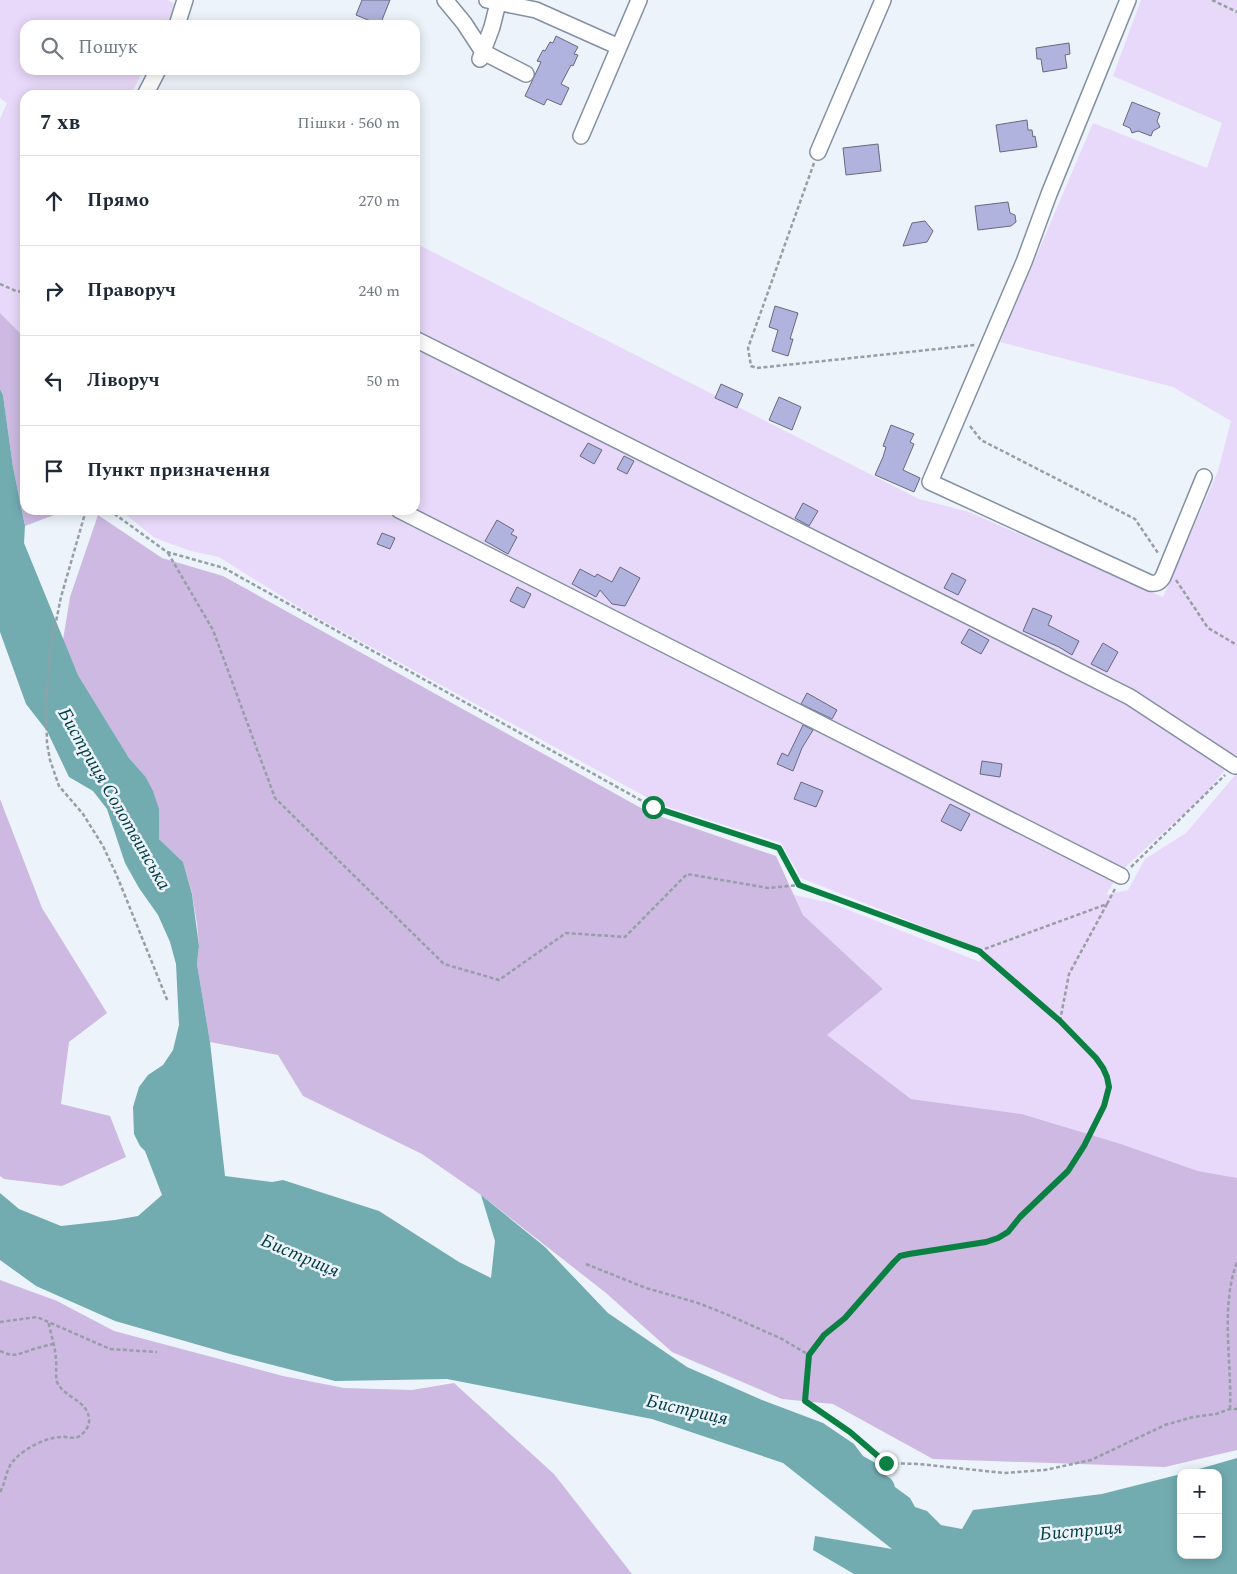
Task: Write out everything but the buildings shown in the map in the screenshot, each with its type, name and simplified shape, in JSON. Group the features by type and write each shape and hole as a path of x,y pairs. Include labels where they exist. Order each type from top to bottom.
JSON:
{"street":[{"path":"179,20 185,0"},
{"path":"445,0 464,23 481,57 526,74"},
{"path":"581,136 639,0"},
{"path":"818,152 883,0"},
{"path":"1128,0 1049,194 1024,262 930,482 1155,584 1160,582 1167,567 1204,477"},
{"path":"481,57 492,2 536,10 619,47"},
{"path":"148,90 155,75"},
{"path":"420,342 1130,697 1234,766"},
{"path":"409,515 1122,876"}],"path":[{"path":"1212,0 1237,12"},
{"path":"818,152 748,348 751,366 757,368 989,344"},
{"path":"0,284 20,291"},
{"path":"959,413 980,440 1135,519 1208,628 1237,645"},
{"path":"85,515 61,596 50,651 46,706 47,743 50,760 59,786 83,814 114,869 168,1002"},
{"path":"116,515 167,552 224,568 653,807 779,848 799,885"},
{"path":"167,552 213,630 275,798 444,964 499,980 566,933 625,937 687,874 768,888 799,885 979,951 1060,1021 1096,1058 1107,1077 1109,1087 1096,1125 1068,1171 1020,1217 1008,1232 998,1238 986,1242 900,1256 845,1318 824,1335 809,1355 805,1401 850,1432 886,1463 919,1464 1004,1473 1045,1470 1091,1460 1165,1426 1193,1417 1237,1409"},
{"path":"1060,1021 1069,974 1122,876 1234,766"},
{"path":"979,951 1107,904"},
{"path":"1230,1409 1229,1304 1233,1272 1237,1262"},
{"path":"586,1264 646,1288 698,1303 726,1314 782,1339 809,1355"},
{"path":"0,1322 37,1317 110,1349 157,1352"},
{"path":"0,1492 6,1480 9,1465 18,1457 41,1442 61,1436 74,1438 87,1429 89,1418 82,1404 69,1395 58,1382 56,1357 48,1322"},
{"path":"0,1351 9,1355 20,1355 53,1344"}],"shaded area":[{"path":"0,0 168,0 176,5 168,20 20,20 20,75 141,75 133,90 20,90 20,333 0,313 0,119 7,103 0,98"},
{"path":"1141,0 1237,0 1237,756 1205,794 1120,872 1106,895 1128,890 1145,859 1186,833 1237,773 1237,1178 1198,1171 1121,1144 1022,1114 911,1099 827,1035 883,989 803,915 794,895 831,903 980,962 984,948 980,949 801,878 781,843 661,805 307,612 219,557 191,551 155,538 126,515 420,515 420,246 919,499 969,512 1163,597 1218,471 1231,421 1173,387 1000,342 1093,123 1207,168 1222,123 1113,76"},
{"path":"0,313 20,333 20,501 3,395 0,389"},
{"path":"23,515 54,515 25,526"},
{"path":"98,515 162,558 223,576 650,813 776,856 803,915 883,989 827,1035 911,1099 1022,1114 1121,1144 1198,1171 1237,1178 1237,1450 1165,1467 933,1459 833,1404 782,1399 672,1352 606,1293 481,1195 422,1154 303,1096 278,1055 210,1042 197,964 199,946 197,924 192,893 183,862 159,839 158,826 145,776 129,758 78,675 63,640 70,597"},
{"path":"0,799 42,908 107,1013 69,1042 61,1104 110,1116 126,1157 62,1186 4,1179 0,1176"},
{"path":"0,1280 57,1301 114,1331 283,1376 344,1388 412,1390 454,1383 554,1474 632,1574 0,1574"}],"water":[{"path":"0,389 3,395 20,501 20,515 23,515 25,526 24,543 78,675 129,758 145,776 153,791 159,809 159,839 183,862 192,894 199,946 197,964 210,1042 225,1176 272,1182 283,1180 379,1211 459,1262 491,1278 495,1241 481,1195 545,1247 608,1313 687,1367 762,1400 823,1423 854,1444 863,1456 879,1465 879,1473 890,1478 895,1487 910,1498 915,1507 927,1511 941,1525 962,1529 973,1510 1102,1494 1177,1475 1177,1559 1222,1559 1222,1469 1199,1469 1237,1458 1237,1574 854,1574 813,1550 815,1536 892,1549 783,1463 652,1419 447,1379 335,1381 230,1354 115,1321 36,1286 0,1260 0,1193 19,1209 61,1226 138,1216 162,1195 145,1151 134,1134 133,1107 139,1087 148,1075 163,1065 173,1050 179,1025 176,964 170,942 158,915 139,888 125,863 107,809 93,791 69,777 47,731 26,704 0,632"}],"route":[{"path":"653,807 779,848 799,885 979,951 1060,1021 1096,1058 1107,1077 1108,1096 1096,1125 1084,1146 1068,1171 1020,1217 1008,1232 986,1242 900,1256 845,1318 824,1335 809,1355 805,1401 850,1432 886,1463"}],"water label":[{"name":"Бистриця Солотвинська","path":"114,799"},
{"name":"Бистриця","path":"300,1256"},
{"name":"Бистриця","path":"687,1410"},
{"name":"Бистриця","path":"1081,1531"}]}
